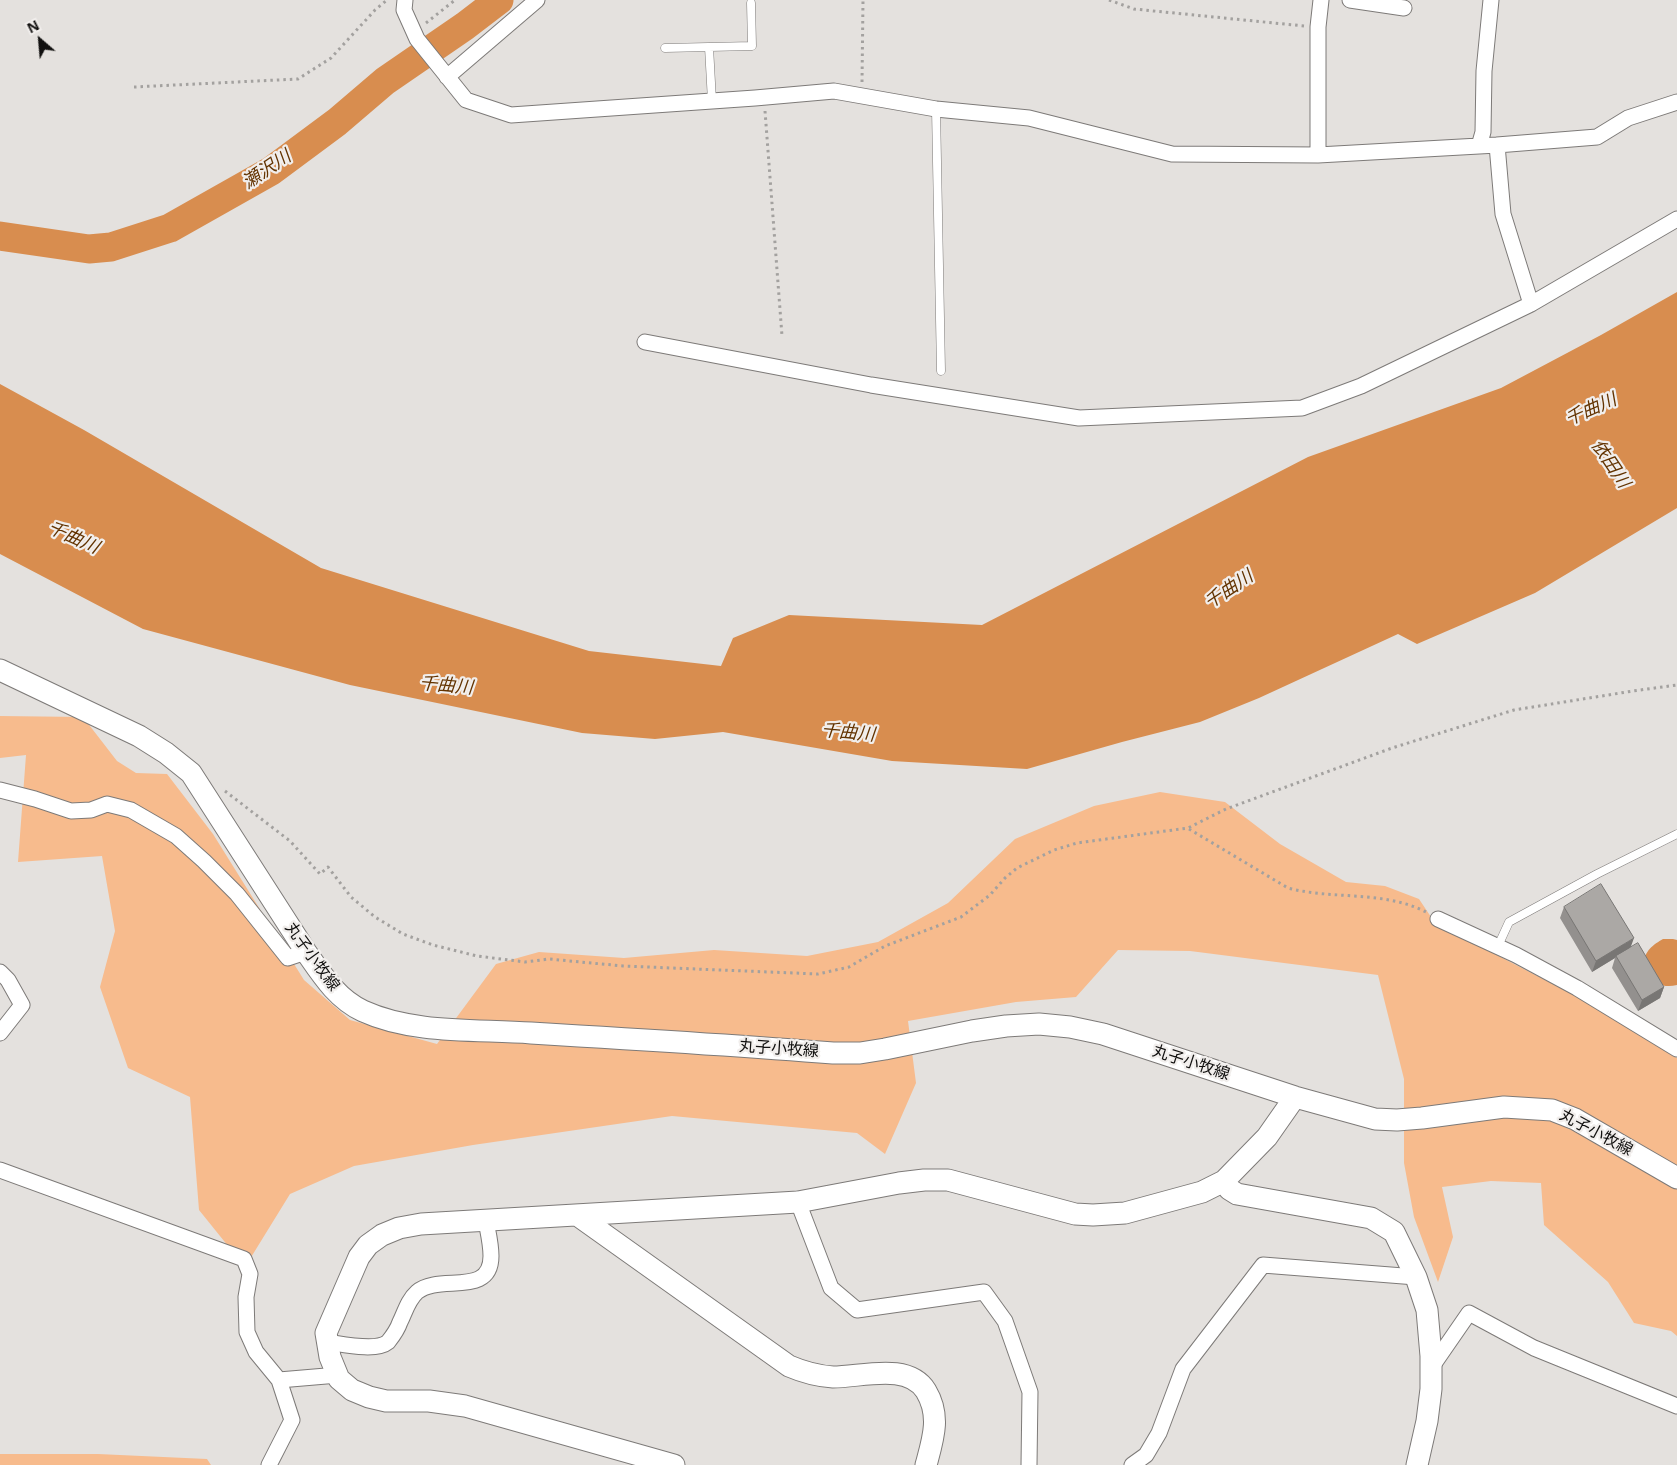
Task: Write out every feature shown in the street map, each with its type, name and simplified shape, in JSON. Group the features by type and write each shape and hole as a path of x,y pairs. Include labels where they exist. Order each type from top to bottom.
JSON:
{"street":[{"path":"405,0 404,10 415,36 466,100 511,115 764,98 834,90 936,109 1028,118 1172,154 1318,155 1497,145 1597,137 1628,118 1677,102"},
{"path":"443,71 538,0"},
{"path":"1318,155 1318,27 1320,0"},
{"path":"1350,0 1404,8"},
{"path":"1479,146 1483,132 1484,71 1491,0"},
{"path":"1497,145 1503,214 1531,304"},
{"path":"645,342 871,384 1080,418 1302,408 1361,386 1531,304 1677,219"},
{"name":"丸子小牧線","path":"0,670 139,736 166,753 191,773 326,981 346,1001 363,1011 380,1017 434,1028 833,1052 885,1050 972,1031 1006,1026 1039,1024 1070,1027 1103,1034 1295,1097 1375,1119 1422,1118 1504,1107 1552,1110 1575,1119 1677,1178"},
{"path":"0,790 71,811 91,810 106,804 131,810 176,836 204,861 237,894 288,958 306,952"},
{"path":"1438,919 1516,954 1577,988 1677,1049"},
{"path":"0,972 8,980 22,1005 0,1033"},
{"path":"674,1465 465,1406 429,1401 386,1401 352,1390 339,1379 330,1357 326,1333 359,1257 368,1245 382,1235 398,1228 422,1224 798,1202 924,1180 948,1180 1075,1214 1110,1215 1202,1192 1224,1181 1266,1137 1295,1097"},
{"path":"0,1170 244,1259 250,1274 246,1297 247,1332 256,1352 279,1380 292,1420 269,1465"},
{"path":"1224,1181 1237,1194 1371,1218 1394,1232 1416,1277 1427,1310 1431,1389 1427,1421 1417,1465"},
{"path":"798,1202 831,1288 857,1310 984,1292 1005,1320 1030,1392 1028,1465"},
{"path":"578,1215 789,1366 801,1372 832,1377 886,1373 907,1376 921,1383 932,1401 934,1414 933,1440 926,1465"},
{"path":"328,1342 371,1348 387,1343 400,1324 406,1308 418,1292 436,1284 475,1282 488,1270 491,1256 486,1221"},
{"path":"1132,1465 1146,1455 1159,1433 1183,1369 1263,1265 1416,1277"},
{"path":"1431,1368 1469,1312 1534,1348 1677,1406"},
{"path":"279,1380 338,1375"}],"lane":[{"path":"666,48 752,46 751,3"},
{"path":"709,47 712,102"},
{"path":"936,109 941,372"},
{"path":"1498,946 1509,922 1597,874 1677,834"}],"path":[{"path":"134,87 298,79 331,58 375,10 387,0"},
{"path":"415,36 455,0"},
{"path":"862,96 863,0"},
{"path":"1110,0 1134,9 1318,27"},
{"path":"764,98 782,336"},
{"path":"202,788 213,782 290,840 320,874 328,868 351,898 375,917 403,934 433,945 477,956 525,962 549,959 624,966 818,974 849,967 885,946 961,917 990,895 1017,868 1054,850 1077,843 1188,828 1226,809 1382,751 1514,710 1677,685"},
{"path":"1188,828 1288,888 1302,892 1381,899 1414,906 1438,919"}],"shaded area":[{"path":"0,716 83,717 117,761 136,773 167,774 213,834 304,980 350,1020 437,1044 496,964 539,952 624,958 714,950 807,956 878,942 948,903 1015,839 1094,806 1160,792 1225,802 1280,844 1346,882 1385,886 1419,899 1435,923 1572,994 1677,1058 1677,1336 1671,1331 1634,1323 1608,1282 1544,1225 1541,1183 1491,1181 1442,1187 1453,1237 1438,1282 1414,1217 1404,1163 1404,1079 1378,975 1190,951 1118,950 1076,997 1016,1002 908,1021 916,1083 885,1154 857,1133 672,1116 473,1145 354,1166 290,1194 245,1267 199,1210 190,1097 128,1068 100,987 115,931 102,856 18,862 26,755 0,758"},
{"path":"0,1454 98,1454 207,1459 211,1465 0,1465"}],"water":[{"path":"1677,292 1677,508 1535,593 1417,644 1398,634 1259,698 1200,722 1027,769 892,761 723,732 655,739 582,733 350,685 143,629 0,554 0,384 84,430 321,568 589,651 721,666 733,638 789,615 982,625 1308,457 1501,388"},
{"path":"1663,939 1677,940 1677,985 1665,986 1658,983 1652,978 1645,964 1647,952"}],"building":[{"path":"1601,884 1634,938 1596,961 1564,907"},
{"path":"1638,943 1664,987 1642,1000 1616,956"}],"waterway":[{"name":"瀬沢川","path":"0,236 89,249 111,247 170,228 271,171 337,122 385,81 465,26 499,0"}],"water label":[{"name":"千曲川","path":"1591,410"},
{"name":"依田川","path":"1610,464"},
{"name":"千曲川","path":"73,538"},
{"name":"千曲川","path":"1229,590"},
{"name":"千曲川","path":"446,686"},
{"name":"千曲川","path":"848,733"}]}
